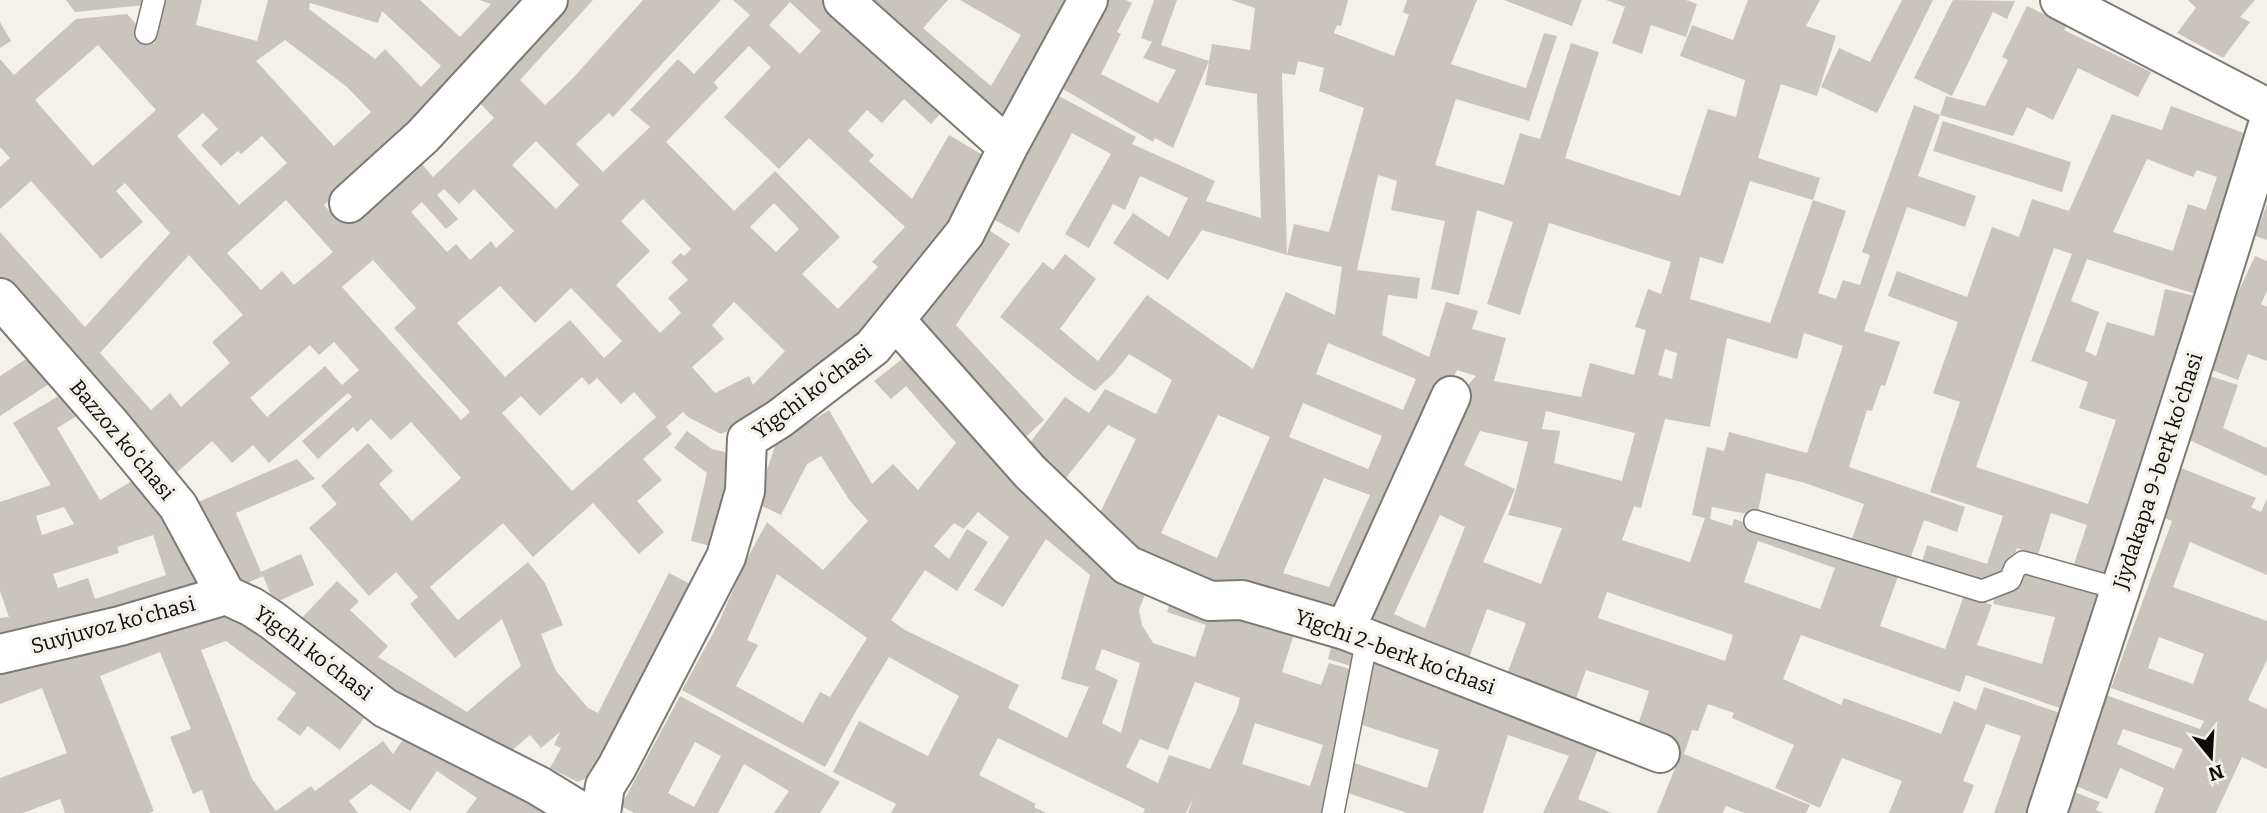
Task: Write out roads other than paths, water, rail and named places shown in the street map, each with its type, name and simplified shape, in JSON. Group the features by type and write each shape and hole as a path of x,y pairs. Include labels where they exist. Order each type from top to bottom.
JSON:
{"street":[{"path":"349,203 423,136 548,0"},
{"path":"844,0 1008,147"},
{"name":"Yigchi koʻchasi","path":"601,813 605,786 726,557 745,491 747,439 779,419 873,347 965,233 1008,147 1088,0"},
{"path":"2078,3 2267,108"},
{"name":"Jiydakapa 9-berk koʻchasi","path":"2047,813 2190,379 2267,128"},
{"name":"Bazzoz koʻchasi","path":"0,298 178,506 226,595"},
{"name":"Yigchi 2-berk koʻchasi","path":"896,321 1030,472 1126,565 1210,601 1242,600 1356,634 1660,753"},
{"path":"1356,634 1451,396"},
{"name":"Yigchi koʻchasi","path":"226,595 262,614 385,708 539,786 583,813"},
{"name":"Suvjuvoz koʻchasi","path":"0,654 120,626 226,595"}],"lane":[{"path":"146,33 154,0"},
{"path":"1755,521 1982,591 2010,580 2015,568 2023,562 2119,589"},
{"path":"1333,813 1356,634"}]}
